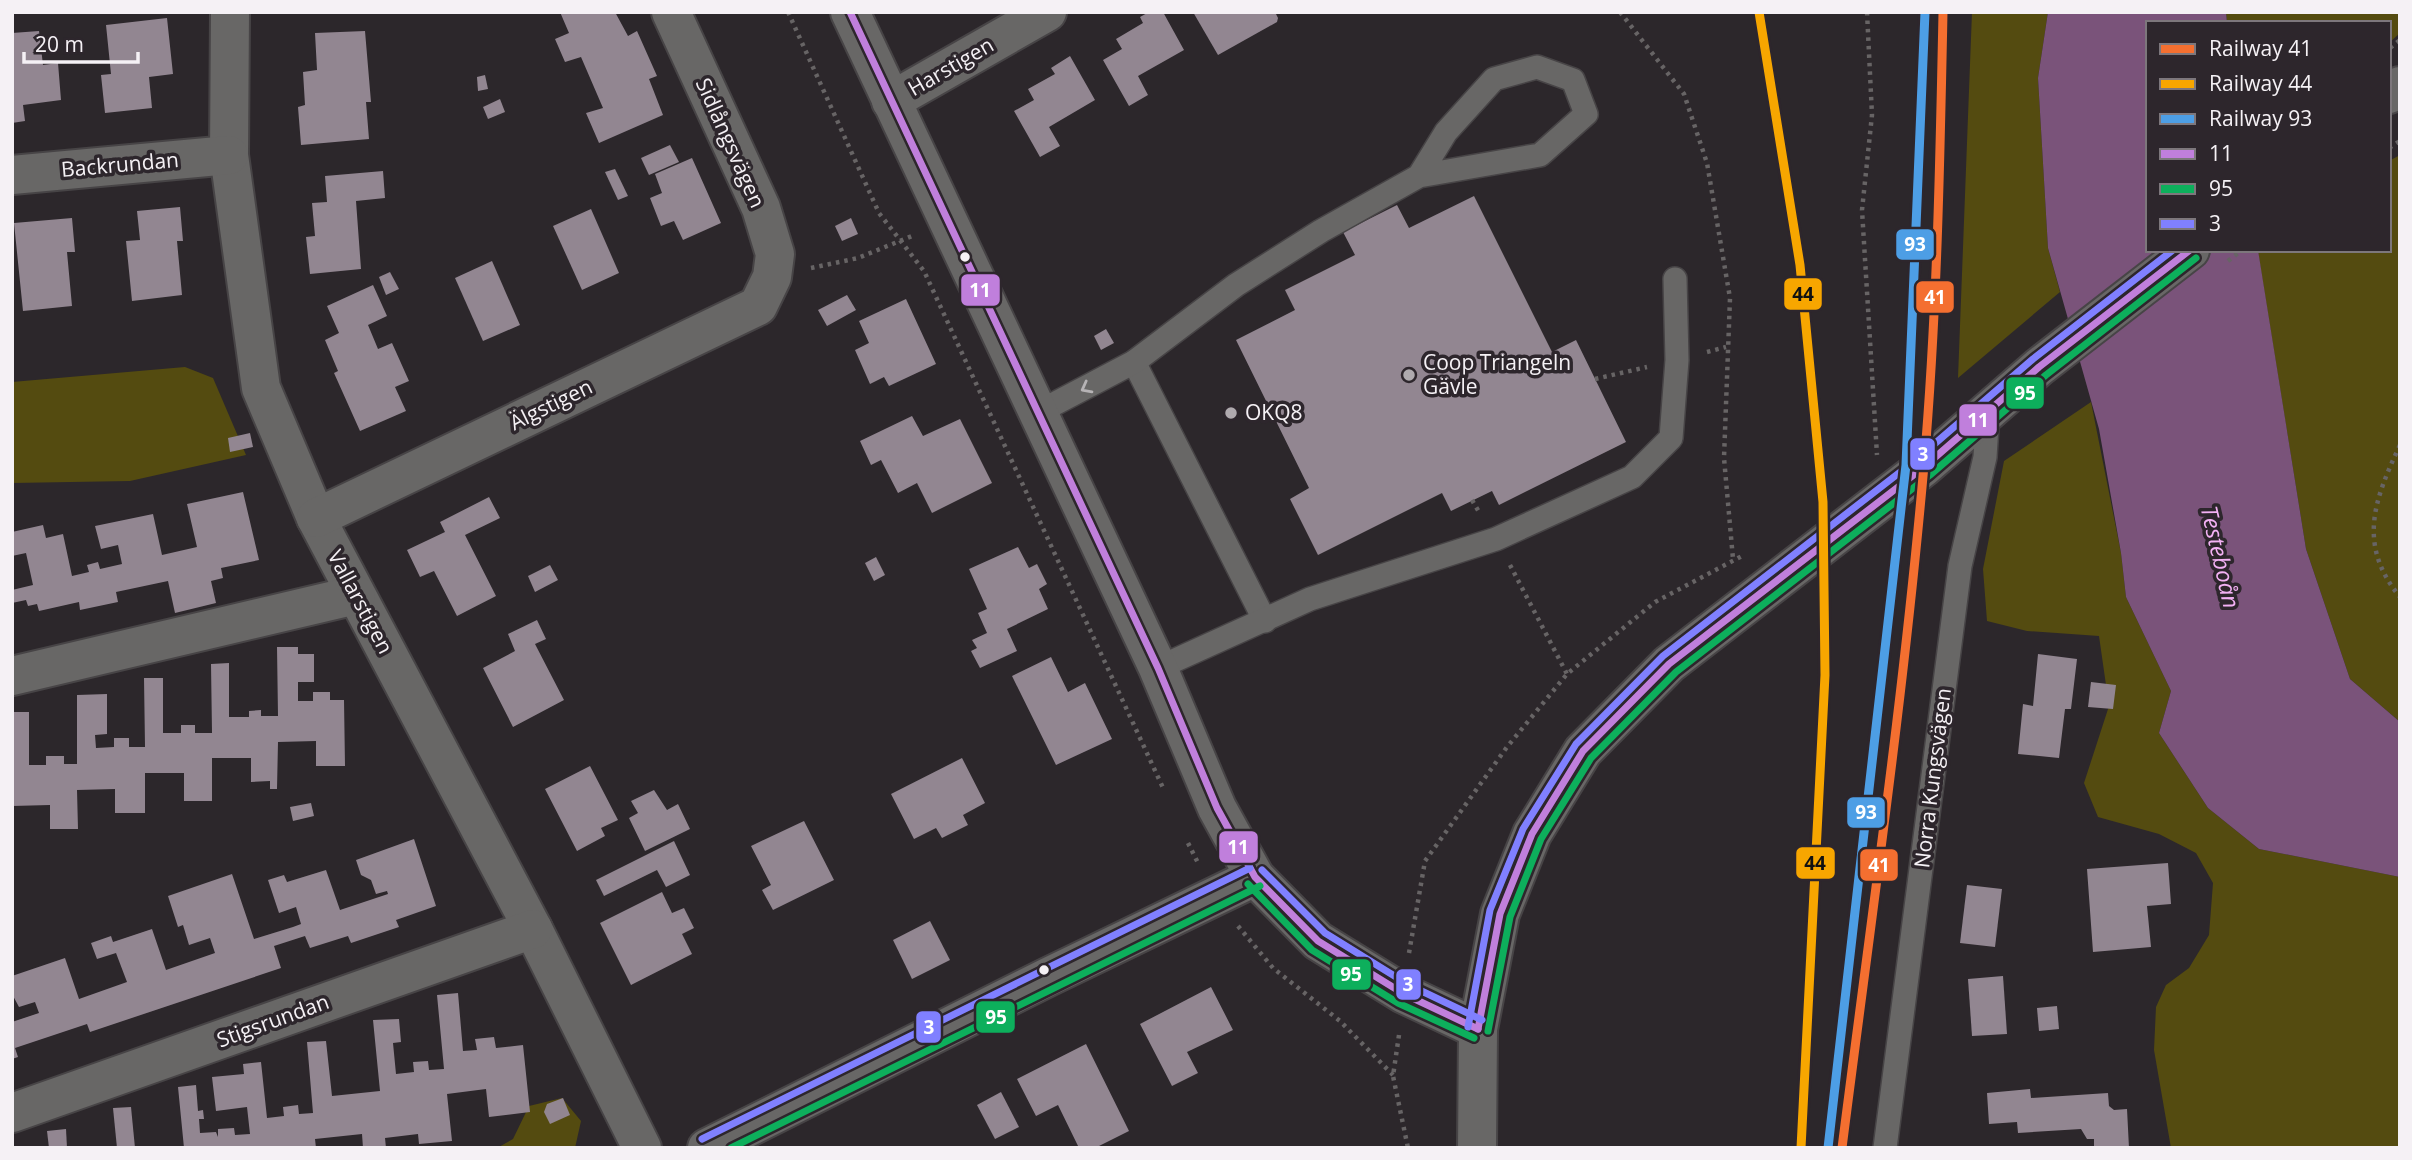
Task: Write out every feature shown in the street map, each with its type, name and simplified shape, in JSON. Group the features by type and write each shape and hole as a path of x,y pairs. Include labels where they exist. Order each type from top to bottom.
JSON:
{"street":[{"name":"Vallarstigen","path":"230,12 229,155 261,388 316,517 533,929 642,1148"},
{"name":"Sidlångsvägen","path":"671,12 761,208 775,254 772,277"},
{"path":"850,12 1158,668 1217,808 1255,877 1318,941 1405,994 1478,1029"},
{"name":"Harstigen","path":"891,101 1047,12"},
{"name":"Backrundan","path":"12,175 229,155"},
{"path":"1477,1148 1478,1029 1500,914 1532,834 1583,751 1669,664 1924,467 2039,367 2187,252"},
{"name":"Älgstigen","path":"316,517 758,306 772,277"},
{"path":"12,676 356,596"},
{"path":"707,1148 1048,977 1255,877"},
{"name":"Stigsrundan","path":"12,1113 533,929"}],"lane":[{"path":"1037,413 1134,362 1236,285 1321,231 1419,176 1540,155 1586,114 1573,80 1537,67 1494,79 1446,132 1419,176"},
{"path":"1158,668 1310,599 1496,539 1632,477 1671,438 1677,360 1675,279"},
{"path":"1134,362 1265,621"},
{"name":"Norra Kungsvägen","path":"1885,1148 1961,566 1985,457 1988,410"}],"path":[{"path":"1867,12 1872,115 1862,210 1877,463"},
{"path":"772,277 858,258 949,220"},
{"path":"2400,445 2383,481 2372,524 2383,576 2400,597"},
{"path":"1472,500 1496,539 1567,674"},
{"path":"1408,1148 1393,1076 1414,910 1425,862 1507,747 1567,674 1655,602 1733,559"}],"shaded area":[{"path":"1972,12 2048,12 2038,78 2048,248 2060,292 1958,378"},
{"path":"2226,12 2400,12 2400,33 2391,41 2391,21 2227,21"},
{"path":"2400,155 2400,722 2350,679 2306,549 2258,252 2391,252 2391,160"},
{"path":"185,367 213,378 246,455 130,481 12,483 12,382"},
{"path":"2091,402 2121,553 2126,597 2171,691 2159,733 2208,808 2259,849 2400,877 2400,1148 2171,1148 2154,1050 2156,1007 2166,985 2189,968 2209,935 2213,883 2196,853 2159,834 2098,817 2084,783 2109,706 2099,636 2027,631 1987,621 1983,569 2004,461"},
{"path":"562,1098 581,1121 575,1148 497,1148 513,1139 529,1106"}],"water":[{"name":"Testeboån","path":"2048,12 2226,12 2227,21 2146,21 2146,252 2258,252 2306,549 2350,679 2400,722 2400,877 2259,849 2208,808 2159,733 2171,691 2126,597 2099,429 2048,248 2038,78"}],"building":[{"path":"560,12 615,12 628,36 637,31 657,76 649,79 663,115 599,143 586,113 603,108 581,57 565,62 555,39 569,33"},
{"path":"1149,12 1163,12 1184,50 1138,76 1148,95 1129,106 1103,60 1122,49 1116,39 1143,23 1140,17"},
{"path":"1193,12 1275,12 1278,18 1277,22 1218,55"},
{"path":"167,18 173,74 149,77 152,108 105,113 101,75 111,74 106,25"},
{"path":"39,31 43,65 58,63 61,100 23,105 25,121 12,123 12,33"},
{"path":"365,31 371,102 366,102 369,139 301,145 298,107 305,105 303,72 317,70 315,33"},
{"path":"1070,56 1095,100 1049,127 1060,146 1040,157 1014,111 1034,100 1028,89 1055,74 1051,68"},
{"path":"485,75 488,89 478,91 477,77"},
{"path":"500,99 505,112 488,119 483,107"},
{"path":"670,145 679,162 649,175 641,158"},
{"path":"692,158 721,223 683,240 674,221 661,226 650,198 662,193 655,174"},
{"path":"615,169 628,196 618,200 605,172"},
{"path":"383,171 385,198 356,201 361,269 310,274 306,237 315,236 312,203 327,202 325,176"},
{"path":"1474,196 1552,352 1576,340 1626,442 1499,505 1492,491 1451,511 1442,493 1318,555 1290,499 1309,488 1236,340 1295,310 1285,290 1355,255 1343,232 1397,205 1409,228"},
{"path":"180,207 183,241 177,241 182,295 132,301 126,241 140,240 137,211"},
{"path":"591,209 619,273 582,290 553,226"},
{"path":"72,218 75,252 67,252 72,306 23,311 14,223"},
{"path":"851,218 858,234 842,241 835,226"},
{"path":"492,261 520,325 483,341 455,278"},
{"path":"390,272 399,289 386,295 379,277"},
{"path":"373,285 387,316 368,325 378,349 392,343 409,381 395,387 406,411 360,431 334,373 338,371 325,340 339,333 327,306"},
{"path":"847,295 856,310 827,326 818,310"},
{"path":"906,299 936,364 889,386 884,377 870,384 855,350 869,343 859,321"},
{"path":"1106,329 1114,343 1101,350 1094,336"},
{"path":"912,416 923,436 960,419 992,483 932,513 917,483 898,493 881,460 871,465 860,441"},
{"path":"250,433 253,447 230,452 228,438"},
{"path":"243,492 259,560 221,568 223,578 211,581 216,603 175,613 168,581 116,592 118,602 80,610 79,602 39,611 37,604 28,606 26,600 12,603 12,590 33,585 26,553 12,556 12,532 43,525 46,538 63,534 72,576 89,572 87,565 98,562 100,569 122,564 118,545 101,549 95,526 153,514 162,555 197,547 187,504"},
{"path":"489,497 500,518 465,535 496,596 457,616 434,571 420,577 407,550 445,532 440,522"},
{"path":"1018,547 1029,568 1037,564 1047,584 1039,589 1048,609 1007,629 1017,651 980,668 971,651 977,648 972,640 987,633 978,613 987,609 969,569"},
{"path":"876,557 885,575 874,581 865,563"},
{"path":"550,565 558,580 535,592 528,576"},
{"path":"537,620 546,639 535,644 564,700 513,727 483,668 515,651 508,634"},
{"path":"277,647 298,647 298,654 314,654 314,682 298,682 298,701 313,701 313,692 330,692 330,700 344,700 345,766 316,766 316,741 278,742 277,789 270,789 270,781 251,782 251,758 212,758 212,801 184,801 184,773 145,773 145,813 115,813 115,789 77,790 78,829 50,829 50,805 12,806 12,712 29,712 29,765 46,765 46,756 64,756 64,764 77,764 77,695 107,694 107,734 95,735 96,748 114,747 114,738 129,738 129,747 145,747 144,678 163,678 163,733 181,733 181,725 195,725 195,733 212,733 211,664 229,663 229,717 249,717 249,711 261,710 261,716 278,716"},
{"path":"2038,654 2077,659 2071,709 2065,709 2059,758 2018,754 2023,704 2033,706"},
{"path":"1051,657 1068,692 1085,683 1112,739 1056,765 1012,676"},
{"path":"2091,682 2116,685 2113,709 2088,707"},
{"path":"962,758 985,803 963,815 968,825 942,838 936,828 914,839 891,794"},
{"path":"590,766 618,820 601,828 605,836 577,851 545,789"},
{"path":"654,790 667,810 678,804 690,829 645,851 629,818 638,813 631,801"},
{"path":"311,803 314,816 293,821 290,807"},
{"path":"804,821 834,880 773,910 762,890 771,885 751,846"},
{"path":"414,839 436,906 396,920 399,927 351,943 348,936 310,948 305,936 274,946 281,968 90,1032 87,1024 15,1048 18,1057 12,1059 12,1022 39,1013 35,1002 19,1007 12,994 12,976 65,958 79,999 127,982 116,953 97,959 91,943 111,936 113,942 152,929 166,970 215,953 210,938 189,945 183,925 178,927 168,896 232,874 254,939 293,927 301,924 296,907 279,913 268,880 284,875 287,882 326,870 340,910 388,894 387,891 376,894 371,880 361,875 356,860"},
{"path":"674,841 690,875 666,887 657,870 604,896 596,880"},
{"path":"2168,863 2171,904 2147,906 2151,947 2093,952 2087,869"},
{"path":"1967,885 2002,889 1995,947 1960,943"},
{"path":"662,892 672,913 684,908 694,928 682,934 692,954 631,985 600,923"},
{"path":"930,921 950,960 912,979 893,940"},
{"path":"2003,976 2007,1034 1972,1036 1968,979"},
{"path":"1211,987 1233,1030 1187,1052 1198,1073 1172,1086 1140,1024"},
{"path":"458,993 463,1051 477,1050 475,1039 494,1037 496,1048 523,1045 530,1112 489,1117 486,1089 447,1094 452,1141 419,1144 418,1134 385,1138 386,1148 363,1148 362,1134 315,1139 316,1148 184,1148 178,1087 196,1085 198,1111 203,1110 204,1119 199,1119 200,1133 216,1132 218,1137 218,1129 234,1128 235,1135 250,1134 247,1107 216,1111 212,1077 244,1074 243,1064 261,1062 267,1118 284,1116 283,1107 298,1105 299,1114 313,1113 307,1042 326,1041 332,1096 380,1091 373,1020 399,1019 401,1042 393,1043 396,1074 414,1072 413,1062 428,1061 429,1070 444,1069 437,995"},
{"path":"2057,1006 2059,1029 2039,1031 2037,1008"},
{"path":"1086,1044 1129,1131 1095,1148 1079,1148 1058,1105 1036,1116 1017,1079"},
{"path":"2030,1089 2031,1098 2108,1093 2109,1106 2114,1110 2127,1109 2129,1148 2094,1148 2094,1139 2087,1139 2081,1129 2018,1133 2017,1122 1989,1124 1987,1093"},
{"path":"1001,1092 1019,1127 995,1139 977,1105"},
{"path":"563,1098 570,1115 550,1124 544,1112 547,1104"},
{"path":"131,1107 135,1148 117,1148 113,1108"},
{"path":"66,1129 67,1148 49,1148 47,1131"}],"rail line":[{"name":"44","path":"1759,12 1800,265 1823,502 1825,675 1801,1148"},
{"name":"93","path":"1828,1148 1906,465 1925,12"},
{"name":"41","path":"1842,1148 1897,721 1924,465 1935,295 1943,12"}],"transit line":[{"name":"11","path":"850,12 1158,668 1217,808 1255,877 1318,941 1404,994 1478,1029"},
{"name":"3","path":"1468,1027 1490,910 1523,829 1576,744 1663,656 1917,459 2033,359 2170,252"},
{"name":"11","path":"1478,1029 1500,914 1532,834 1583,751 1669,664 1924,467 2039,367 2187,252"},
{"name":"95","path":"1488,1031 1510,917 1541,839 1591,758 1676,672 1930,475 2046,375 2196,258"},
{"name":"3","path":"702,1139 1250,868"},
{"name":"3","path":"1262,870 1325,933 1409,985 1482,1020"},
{"name":"95","path":"1248,884 1312,950 1398,1003 1474,1038"},
{"name":"95","path":"731,1148 1260,886"}],"place":[{"name":"Coop Triangeln Gävle","path":"1409,375"},
{"name":"OKQ8","path":"1231,413"}]}
